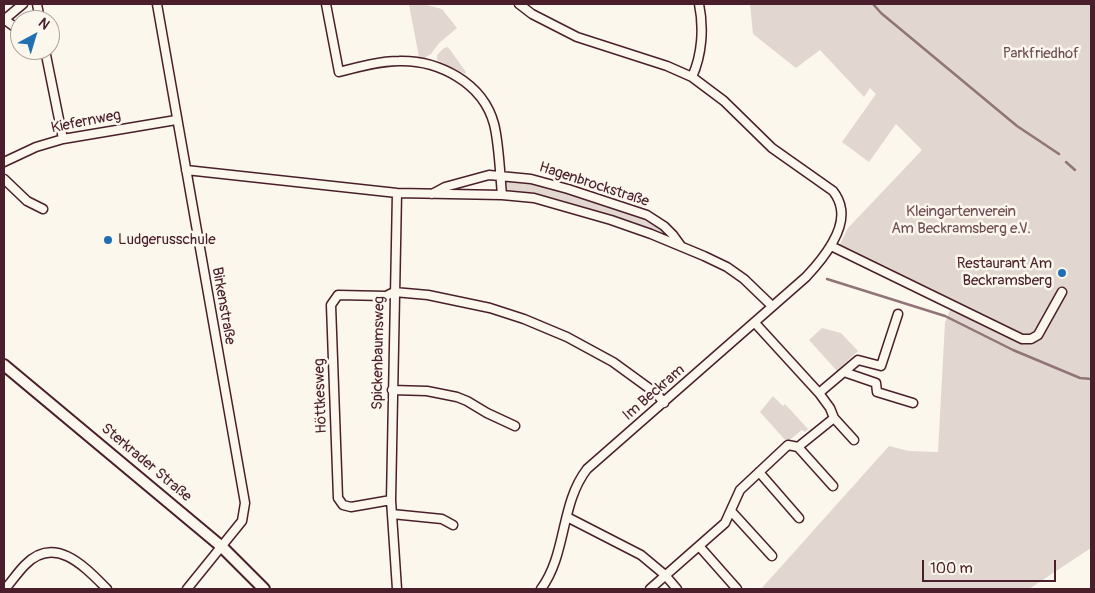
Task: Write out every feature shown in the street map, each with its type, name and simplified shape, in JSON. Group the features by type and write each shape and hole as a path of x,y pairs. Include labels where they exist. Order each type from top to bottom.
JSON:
{"main road":[{"name":"Sterkrader Straße","path":"4,364 222,547 264,589"}],"street":[{"path":"4,19 23,4"},
{"name":"Birkenstraße","path":"157,4 245,503 242,521 186,589"},
{"path":"326,4 339,72 397,61 413,61 444,70 460,79 476,92 487,106 494,124 502,195"},
{"name":"Im Beckram","path":"519,4 532,14 577,37 667,66 692,77 724,101 772,148 833,191 840,201 842,210 841,221 831,246 821,261 806,277 587,469 576,485 554,569 541,589"},
{"path":"692,77 697,65 703,22 699,4"},
{"path":"47,60 62,139"},
{"name":"Kiefernweg","path":"4,162 36,147 62,139 176,120"},
{"name":"Hagenbrockstraße","path":"186,170 397,193 502,195 534,198 564,205 681,246 727,267 772,306"},
{"name":"Hagenbrockstraße","path":"432,194 444,187 489,175 531,179 568,188 647,215 674,235 681,246"},
{"path":"4,179 27,201 43,209"},
{"name":"Spickenbaumsweg","path":"397,193 391,500 397,589"},
{"path":"831,246 1022,339 1031,339 1038,335 1062,292"},
{"path":"394,292 428,295 475,304 524,319 567,337 613,362 657,394 664,403"},
{"name":"Höttkesweg","path":"391,500 351,507 343,505 338,498 331,304 338,295 386,296 394,292"},
{"path":"898,314 876,383 876,392 913,403"},
{"path":"755,323 819,393 830,408 834,418 854,440"},
{"path":"819,393 858,360 881,366"},
{"path":"844,372 876,383"},
{"path":"392,390 427,391 457,397 515,426"},
{"path":"798,447 834,418"},
{"path":"650,589 724,523 740,490 788,445 798,447 833,486"},
{"path":"759,472 799,518"},
{"path":"731,511 772,556"},
{"path":"392,514 442,519 453,525"},
{"path":"567,517 641,555 665,575 677,589"},
{"path":"699,546 738,589"},
{"path":"5,589 26,564 41,554 50,552 61,553 74,559 107,589"}],"green space":[{"path":"423,4 442,9 457,28 439,43 431,54 424,58 419,57 409,5"},
{"path":"750,4 1091,4 1091,548 1029,589 761,589 889,446 909,451 938,452 945,322 953,303 839,246 848,228 922,150 896,124 869,162 842,142 876,94 870,88 864,97 820,50 796,68 753,34"},
{"path":"448,47 466,72 465,74 437,60 437,55 444,48"},
{"path":"508,179 568,193 616,207 655,225 666,234 664,235 561,200 507,191 504,184"},
{"path":"822,328 841,333 858,351 837,371 809,340"},
{"path":"773,396 783,406 785,404 808,429 805,432 802,430 787,442 760,412"}],"waterway":[{"path":"873,4 881,13 1017,126 1059,154"},
{"path":"1066,162 1075,170"},
{"path":"827,279 945,316 1013,350 1080,378 1091,379"}],"place":[{"name":"Ludgerusschule","path":"108,240"},
{"name":"Restaurant Am Beckramsberg","path":"1062,273"}],"park label":[{"name":"Parkfriedhof","path":"1041,54"},
{"name":"Kleingartenverein Am Beckramsberg e.V.","path":"961,220"}]}
